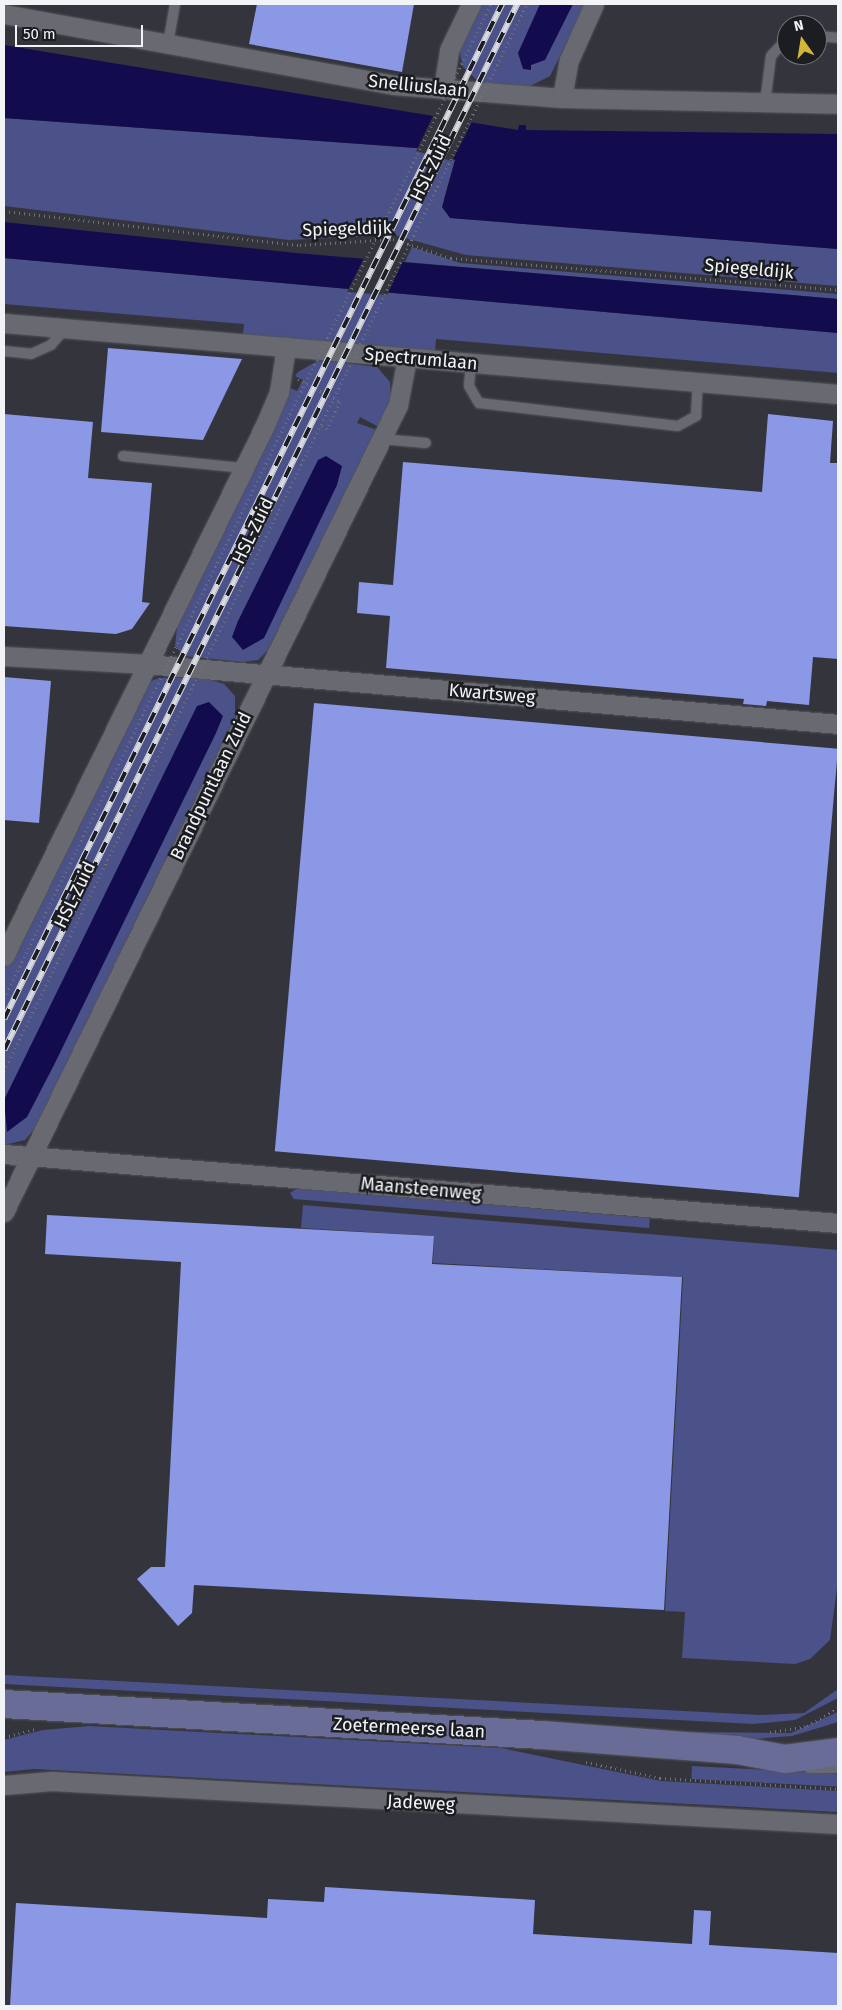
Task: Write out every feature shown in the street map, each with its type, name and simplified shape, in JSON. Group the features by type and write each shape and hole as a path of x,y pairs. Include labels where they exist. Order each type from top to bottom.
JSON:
{"street":[{"path":"443,89 449,50 471,4"},
{"path":"562,98 568,60 594,4"},
{"name":"Snelliuslaan","path":"4,14 363,80 443,89 562,98 838,104"},
{"name":"Spectrumlaan","path":"4,324 838,394"},
{"path":"4,956 244,468 279,392 286,347"},
{"name":"Brandpuntlaan Zuid","path":"4,1212 402,396 407,358"},
{"name":"Kwartsweg","path":"4,656 147,664 838,724"},
{"name":"Maansteenweg","path":"4,1154 838,1223"},
{"name":"Zoetermeerse laan","path":"4,1704 33,1703 80,1710 737,1750 785,1759 838,1752"},
{"name":"Zoetermeerse laan","path":"4,1723 80,1710"},
{"name":"Zoetermeerse laan","path":"737,1750 784,1746 838,1732"},
{"name":"Jadeweg","path":"4,1785 52,1781 838,1824"}],"lane":[{"path":"168,44 175,4"},
{"path":"765,103 771,56 777,50"},
{"path":"4,351 31,354 51,345 65,328"},
{"path":"470,363 469,386 479,403 678,426 696,416 698,382"},
{"path":"381,439 426,443"},
{"path":"123,456 244,468"},
{"name":"Zoetermeerse laan","path":"785,1759 808,1768 838,1768"}],"path":[{"name":"HSL-Zuid","path":"4,998 492,4"},
{"name":"HSL-Zuid","path":"4,1071 527,4"},
{"name":"Spiegeldijk","path":"4,211 300,245 393,239 451,258 838,290"},
{"path":"296,378 339,405 327,429 320,425"},
{"path":"781,1788 838,1789"}],"shaded area":[{"path":"480,4 586,4 550,76 528,87 480,83 463,67 459,50"},
{"path":"540,4 573,4 545,60 531,65 531,70 523,69 518,53"},
{"path":"4,45 518,130 519,125 526,125 526,130 838,134 838,249 450,218 442,207 455,160 430,149 4,118"},
{"path":"4,118 430,149 455,160 444,199 450,218 838,249 838,286 466,255 394,235 289,240 4,206"},
{"path":"4,222 296,253 838,299 838,333 4,258"},
{"path":"412,247 460,263 838,294 838,299 405,262"},
{"path":"4,258 838,333 838,373 436,339 435,351 243,335 244,324 4,304"},
{"path":"319,360 377,367 390,382 391,401 379,427 360,417 357,423 377,430 268,650 258,660 243,662 184,656 175,646 178,618 290,388 297,391 303,380 295,376 298,372"},
{"path":"326,456 342,466 337,485 264,638 243,650 232,637 238,621 318,460"},
{"path":"159,678 203,678 224,684 235,696 235,718 35,1128 25,1140 4,1145 4,970 138,699 149,682"},
{"path":"209,702 223,716 216,733 27,1117 7,1132 4,1100 197,706"},
{"path":"298,1188 650,1218 649,1228 294,1199 290,1193"},
{"path":"303,1205 838,1250 838,1581 830,1640 810,1659 795,1664 682,1658 685,1612 665,1611 683,1277 433,1263 434,1236 301,1228"},
{"path":"4,1675 760,1715 804,1713 838,1689 838,1698 795,1720 753,1724 4,1684"},
{"path":"838,1712 838,1722 792,1736 741,1740 693,1737 694,1732 791,1733"},
{"path":"89,1726 501,1748 661,1781 838,1791 838,1812 34,1769 4,1772 4,1740 43,1730"},
{"path":"692,1766 838,1774 837,1787 691,1779"}],"pier":[{"path":"434,114 473,120 452,161 416,151"},
{"path":"365,256 404,259 387,295 347,292"}],"building":[{"path":"257,4 414,4 402,72 249,44"},
{"path":"108,348 242,359 203,440 101,432"},
{"path":"4,414 93,422 88,478 152,483 142,602 150,603 132,629 116,634 4,626"},
{"path":"768,414 833,421 830,463 838,463 838,659 813,657 809,705 767,701 766,706 743,704 744,699 386,668 390,616 357,613 359,582 393,585 403,462 762,492"},
{"path":"4,677 51,681 39,823 4,820"},
{"path":"314,703 838,749 799,1197 275,1151"},
{"path":"47,1215 434,1236 432,1264 682,1277 664,1610 194,1585 192,1613 178,1626 137,1579 151,1567 165,1567 181,1262 45,1254"},
{"path":"325,1887 535,1900 533,1934 692,1944 694,1910 711,1911 709,1945 838,1953 838,2006 10,2006 16,1903 267,1918 268,1899 324,1902"}],"railway":[{"path":"4,1019 502,4"},
{"path":"4,1050 517,4"}]}
